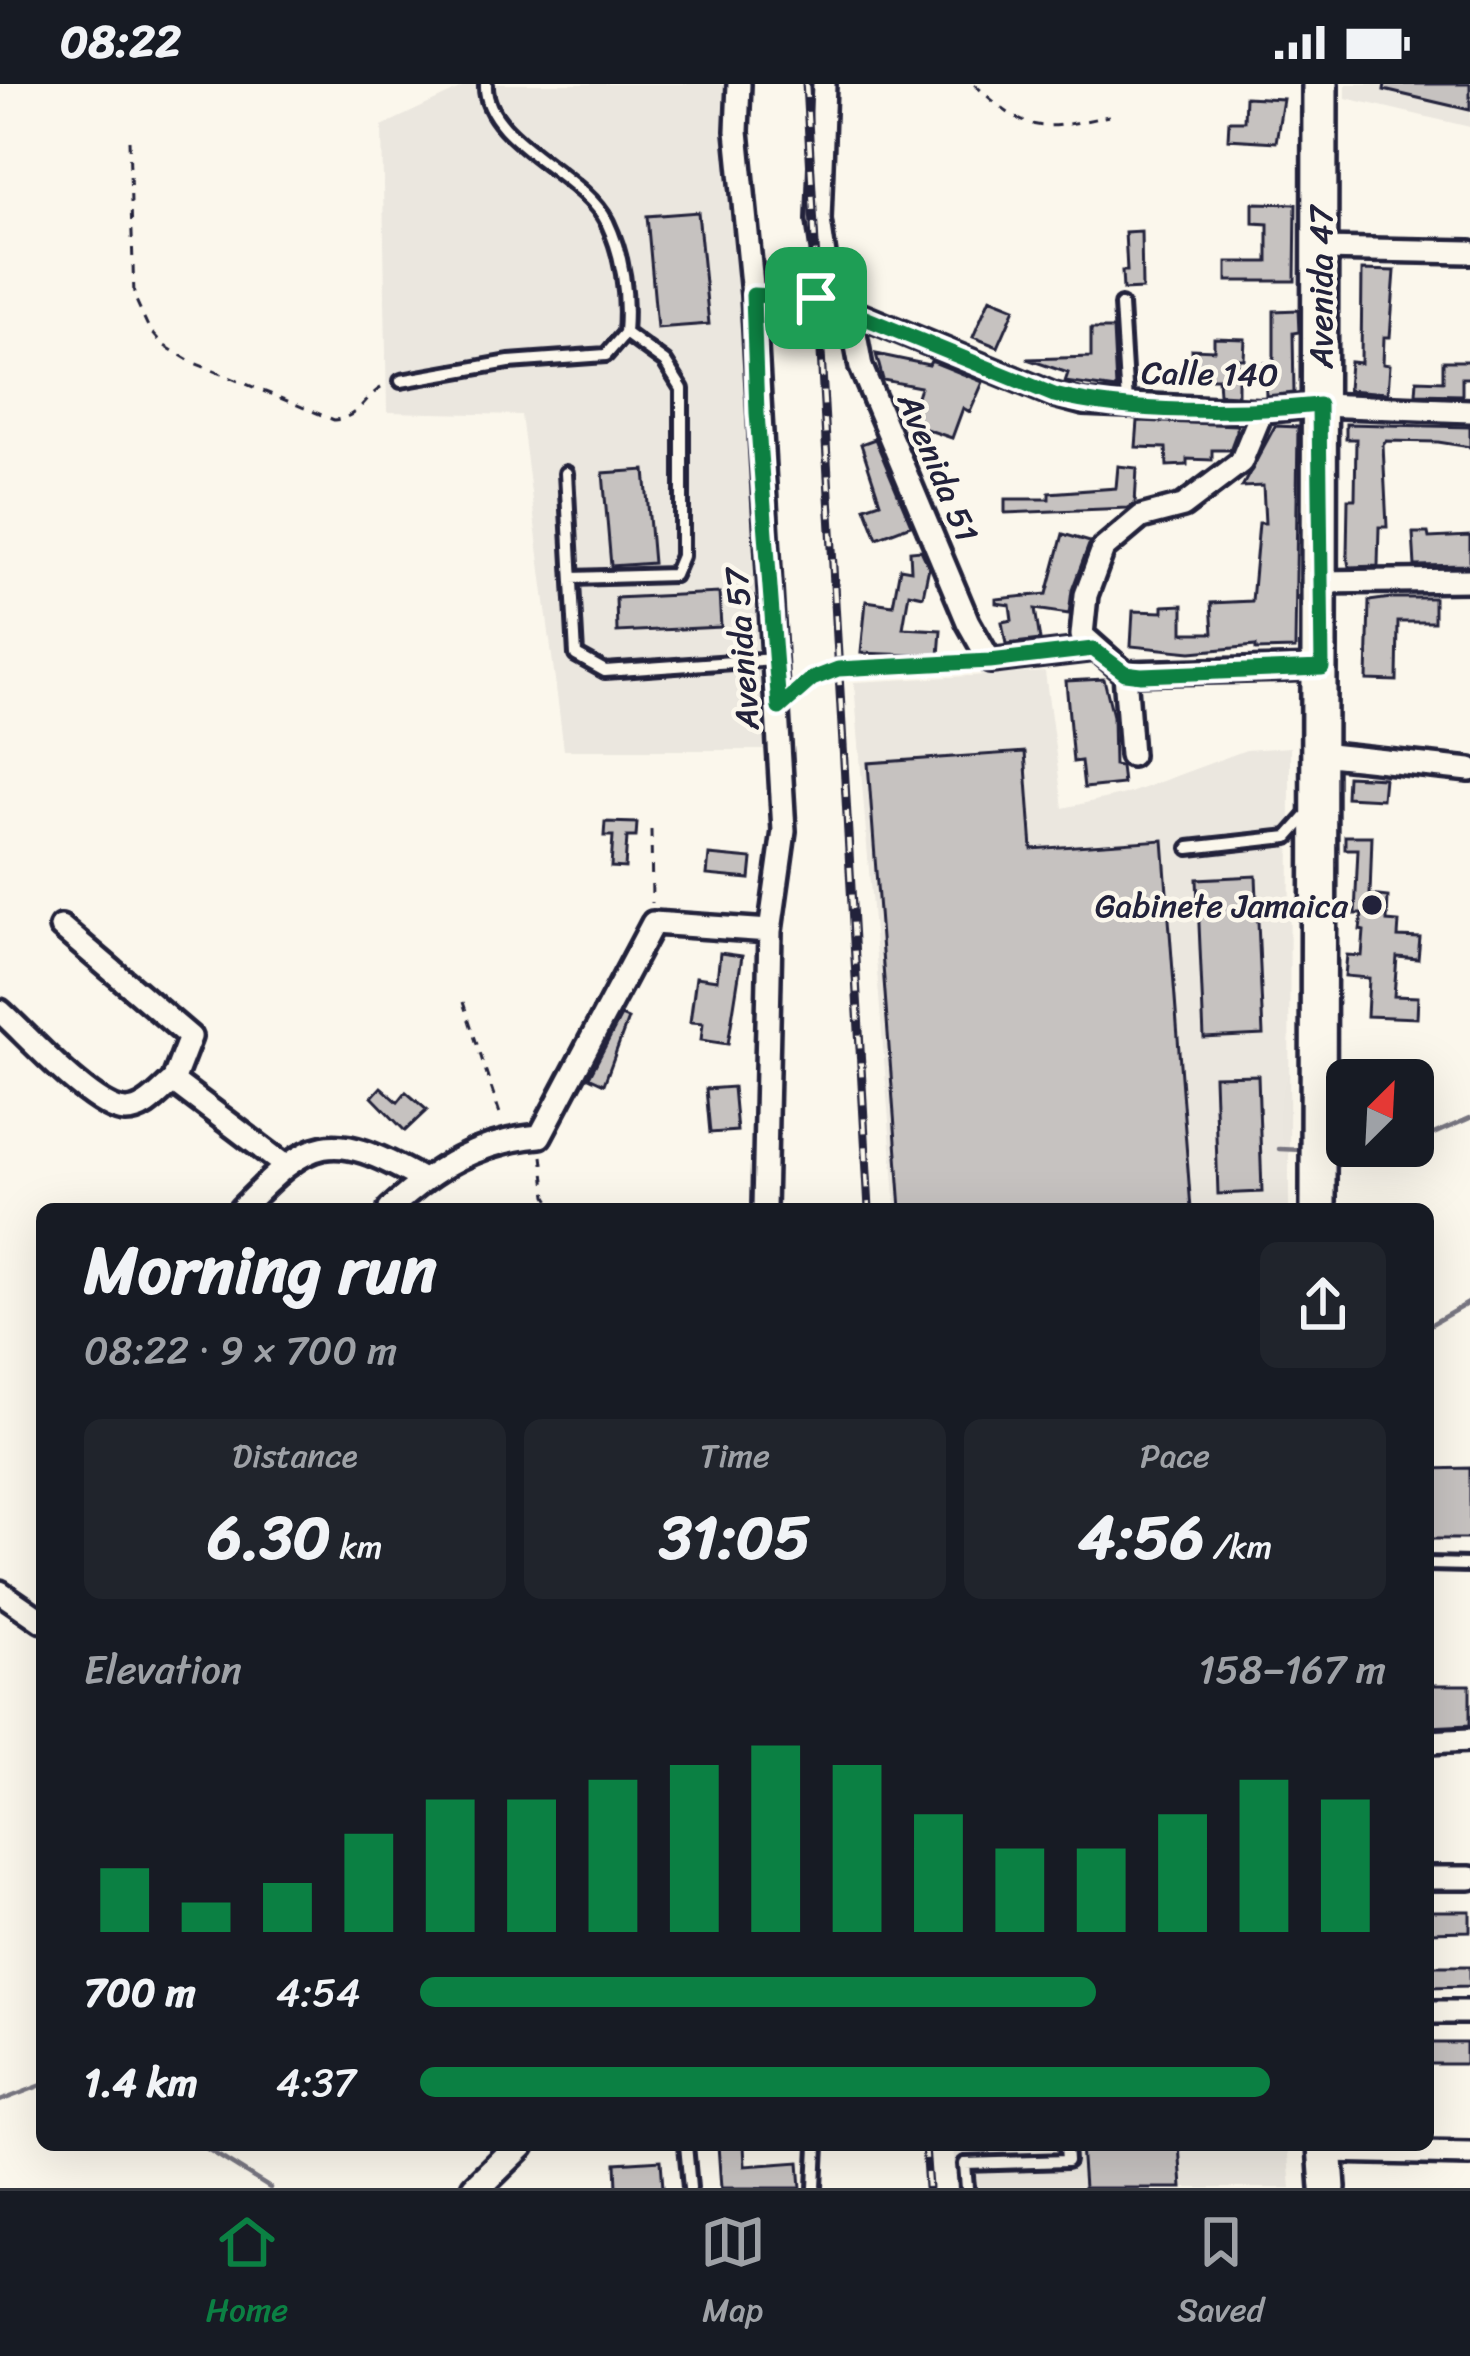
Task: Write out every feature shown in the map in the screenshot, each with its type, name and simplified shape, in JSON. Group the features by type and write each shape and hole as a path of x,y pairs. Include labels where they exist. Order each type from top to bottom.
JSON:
{"main road":[{"name":"Avenida 47","path":"1318,1203 1320,84"},
{"path":"476,2188 514,2151"},
{"path":"1324,2151 1328,2188"}],"street":[{"name":"Avenida 57","path":"739,84 736,131 753,295 784,831 770,931 764,1203"},
{"name":"Avenida 51","path":"824,84 819,220 827,276 851,313 868,387 968,622 990,661"},
{"path":"1321,249 1470,252"},
{"name":"Calle 140","path":"753,295 816,298 1084,403 1262,411 1319,405 1470,411"},
{"path":"1262,411 1241,462 1183,506 1142,517 1102,549 1086,595 1082,635 1125,673 1322,668"},
{"path":"1319,582 1470,580"},
{"path":"990,661 1093,649"},
{"path":"1125,673 1131,755"},
{"path":"1320,754 1470,770"},
{"path":"396,1203 421,1179 474,1149 540,1136 652,923 770,931"},
{"path":"0,1011 102,1103 126,1111 143,1106 173,1082 190,1037 61,928"},
{"path":"173,1082 284,1165"},
{"path":"247,1203 284,1165 312,1149 345,1144 380,1156 421,1179"},
{"path":"0,1592 36,1617"},
{"path":"1434,1742 1470,1740"},
{"path":"1434,1878 1470,1878"},
{"path":"1434,2012 1470,2012"},
{"path":"1397,2151 1470,2154"}],"lane":[{"path":"401,381 509,362 606,356 625,333 624,270 606,220 584,191 502,125 490,110 486,84"},
{"path":"1120,304 1127,404"},
{"path":"572,578 674,575 682,556 682,389 665,362 625,333"},
{"path":"566,473 576,655 605,671 775,659"},
{"path":"1189,848 1288,837 1318,802"},
{"path":"1434,1564 1470,1564"},
{"path":"687,2151 690,2188"},
{"path":"815,2188 817,2151"},
{"path":"968,2188 965,2164 1067,2162 1066,2151"}],"path":[{"path":"974,84 1013,120 1054,127 1108,116"},
{"path":"129,140 134,296 148,329 163,345 192,362 334,420 357,414 374,392 401,381"},
{"path":"779,708 812,679 838,669 990,661"},
{"path":"651,830 652,923"},
{"path":"463,1002 508,1139"},
{"path":"540,1136 551,1203"}],"shaded area":[{"path":"470,84 731,84 755,567 771,750 564,750 521,415 387,412 382,126"},
{"path":"1346,84 1470,84 1470,127 1346,98"},
{"path":"1045,672 1063,808 1130,793 1246,750 1290,747 1289,1203 896,1203 854,682"},
{"path":"953,2151 1288,2151 1291,2188 956,2188"}],"building":[{"path":"1385,84 1470,84 1470,110 1384,90"},
{"path":"1245,97 1283,99 1276,142 1228,139 1229,121 1244,121"},
{"path":"1253,203 1296,204 1295,281 1227,281 1227,262 1268,262 1268,224 1253,223"},
{"path":"698,212 709,324 657,328 647,216"},
{"path":"1141,231 1142,289 1123,290 1125,232"},
{"path":"1362,270 1395,271 1390,337 1384,337 1383,364 1390,365 1388,393 1348,390 1350,362 1361,363"},
{"path":"990,298 1015,308 998,347 973,337"},
{"path":"1298,310 1299,332 1293,333 1294,393 1266,396 1265,363 1274,363 1274,311"},
{"path":"1091,329 1113,329 1116,389 1065,382 1068,373 1027,359 1091,357"},
{"path":"1214,338 1245,339 1244,359 1238,359 1238,395 1219,394 1218,378 1193,378 1192,349 1214,350"},
{"path":"876,354 929,365 931,361 983,382 970,412 963,408 952,438 908,423 920,387 883,380"},
{"path":"1443,361 1470,361 1470,378 1462,378 1462,395 1416,394 1417,380 1443,381"},
{"path":"1138,421 1237,425 1237,431 1230,450 1212,450 1212,460 1187,459 1187,465 1167,466 1166,448 1136,447"},
{"path":"1346,424 1470,427 1470,447 1438,442 1386,441 1383,445 1387,527 1379,527 1378,566 1349,567 1348,499 1355,499 1356,439 1346,439"},
{"path":"1275,426 1298,427 1295,649 1256,650 1256,646 1191,652 1131,646 1133,611 1163,612 1163,606 1183,605 1183,633 1213,633 1211,603 1252,601 1259,523 1265,523 1263,486 1242,487"},
{"path":"875,439 911,525 877,538 865,507 880,502 861,444"},
{"path":"1118,466 1137,468 1135,504 1128,508 1005,513 1005,499 1049,499 1049,493 1116,488"},
{"path":"645,470 653,563 611,566 603,473"},
{"path":"1413,533 1428,533 1429,538 1470,536 1470,565 1415,566"},
{"path":"1063,534 1090,542 1072,590 1069,614 1035,609 1040,640 1006,644 1002,622 1012,620 1010,605 996,603 996,599 1047,594"},
{"path":"921,550 929,567 923,596 909,593 903,628 941,630 939,656 861,653 866,601 893,605 900,568 911,570 910,551"},
{"path":"719,593 721,627 617,632 616,598"},
{"path":"1434,598 1434,622 1398,622 1397,681 1367,680 1369,601"},
{"path":"1104,679 1113,716 1114,765 1121,766 1123,784 1084,788 1081,761 1073,762 1066,681"},
{"path":"1025,752 1032,849 1163,840 1191,1203 901,1203 868,763"},
{"path":"1347,776 1384,778 1382,799 1346,797"},
{"path":"605,822 637,823 636,837 627,837 625,868 611,867 613,836 604,836"},
{"path":"1345,836 1372,836 1370,895 1388,897 1387,921 1399,922 1398,937 1420,938 1418,959 1397,957 1394,996 1418,997 1417,1018 1367,1016 1369,978 1345,976 1347,955 1362,956 1364,931 1360,930 1362,914 1355,914 1358,849 1345,849"},
{"path":"709,855 752,859 750,879 707,875"},
{"path":"1256,876 1263,1035 1204,1038 1197,879"},
{"path":"720,953 742,956 728,1044 701,1040 703,1023 690,1022 696,977 717,980"},
{"path":"621,1016 628,1019 604,1084 589,1077"},
{"path":"1258,1075 1262,1192 1218,1194 1214,1076"},
{"path":"381,1087 398,1102 406,1092 427,1110 405,1131 372,1097"},
{"path":"733,1087 737,1131 710,1133 706,1089"},
{"path":"1470,1468 1470,1539 1434,1539 1434,1469"},
{"path":"1434,1685 1470,1685 1470,1725 1434,1727"},
{"path":"1434,1911 1470,1911 1470,1931 1434,1932"},
{"path":"1434,1966 1470,1966 1470,1986 1434,1987"},
{"path":"1434,2043 1466,2043 1466,2064 1434,2064"},
{"path":"718,2151 744,2151 745,2166 799,2162 801,2188 721,2188"},
{"path":"1081,2151 1179,2151 1182,2188 1084,2188"},
{"path":"661,2160 663,2188 617,2188 616,2163"}],"waterway":[{"path":"1434,1134 1470,1118"},
{"path":"1279,1149 1303,1150"},
{"path":"1434,1323 1470,1302"},
{"path":"0,2101 36,2087"},
{"path":"211,2151 270,2188"}],"railway":[{"path":"806,84 869,1203"},
{"path":"925,2151 928,2188"}],"place":[{"name":"Gabinete Jamaica","path":"1372,905"}],"route":[{"path":"753,295 816,298 1084,403 1262,411 1319,405 1322,668 1141,675 1125,673 1093,649 990,661 910,662 838,669 812,679 779,708 753,295"}]}
